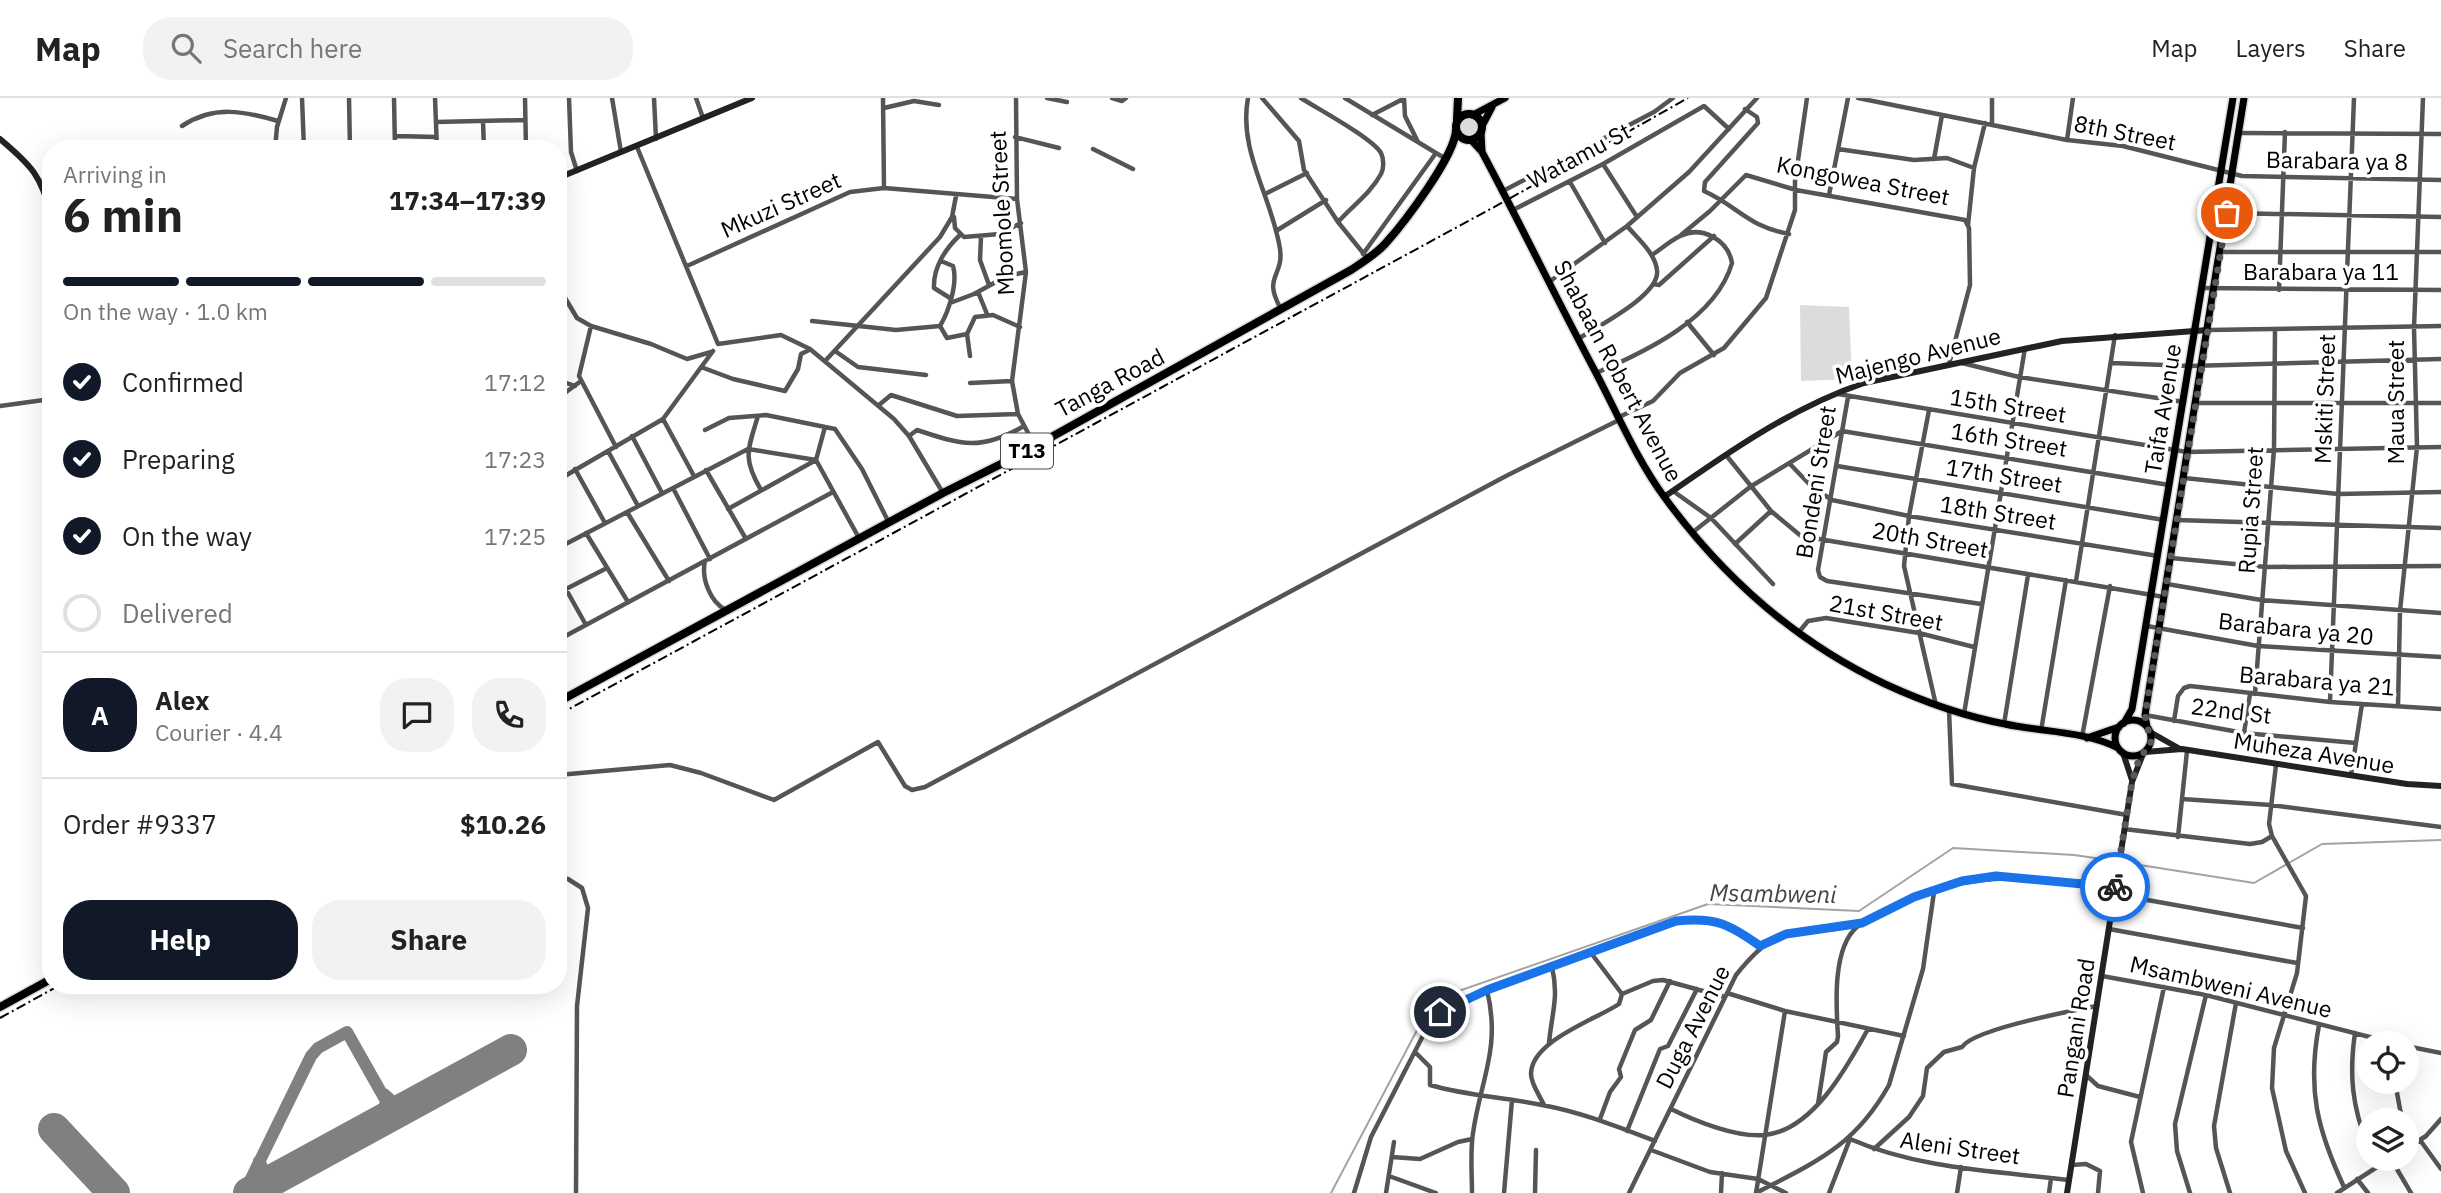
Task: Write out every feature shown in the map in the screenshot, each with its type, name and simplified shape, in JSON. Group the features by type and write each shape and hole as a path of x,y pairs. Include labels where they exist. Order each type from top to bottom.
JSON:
{"highway":[{"name":"T13","path":"1453,148 1482,129 1458,98"},
{"name":"T13","path":"1453,148 1458,98"},
{"path":"1469,140 1457,127 1462,116 1472,115"},
{"name":"Tanga Road","path":"567,698 943,493 1035,446 1281,310 1365,256 1405,219 1453,148"},
{"path":"0,1007 42,984"}],"main road":[{"path":"1472,115 1505,98"},
{"name":"Taifa Avenue","path":"2121,725 2132,709 2153,595 2233,98"},
{"name":"Taifa Avenue","path":"2149,729 2145,715 2244,98"},
{"path":"1482,152 1482,129 1495,104"},
{"path":"1469,140 1482,152"},
{"name":"Shabaan Robert Avenue","path":"1482,152 1619,419 1664,498 1716,563 1798,633 1871,677 1949,710 2004,724 2084,737 2120,751"},
{"path":"2084,737 2134,720 2149,729 2151,743 2144,753 2132,756 2120,751 2115,738 2121,725"}],"street":[{"path":"276,140 278,121 286,98"},
{"path":"302,98 304,140"},
{"path":"349,98 351,140"},
{"path":"394,98 395,140"},
{"path":"435,98 436,140"},
{"path":"525,98 526,140"},
{"path":"569,98 571,152 577,171"},
{"path":"612,98 622,153"},
{"path":"654,98 656,139"},
{"path":"696,98 704,119"},
{"path":"567,175 752,98"},
{"path":"883,98 884,188"},
{"name":"Mbomole Street","path":"1016,98 1017,199 1026,272 1012,382 1018,414 1035,446"},
{"path":"1047,98 1067,102"},
{"path":"1112,98 1122,101 1126,98"},
{"path":"1248,98 1244,122 1248,144 1267,193 1282,261 1272,282 1275,299 1281,310"},
{"path":"1262,98 1299,141 1307,173 1338,222 1365,256 1436,153"},
{"path":"1301,98 1368,142 1380,152 1384,162 1382,172 1360,201 1338,222"},
{"path":"1345,98 1446,159"},
{"path":"1503,191 1654,112 1673,98"},
{"path":"1548,283 1627,226 1704,158 1757,98"},
{"path":"567,774 670,765 701,773 774,800 878,742 905,786 912,790 925,787 1506,476 1653,401 1671,380 1714,355 1738,334 1766,298 1789,234 1807,98"},
{"path":"1829,195 1848,98"},
{"name":"8th Street","path":"1858,98 2067,139 2123,146 2232,174"},
{"path":"1992,98 1992,125"},
{"path":"2067,139 2073,98"},
{"name":"Mskiti Street","path":"2330,702 2336,606 2354,98"},
{"name":"Maua Street","path":"2398,706 2400,611 2417,447 2414,328 2423,98"},
{"path":"1372,115 1403,99 1405,116 1418,143"},
{"path":"884,108 913,100 939,106"},
{"name":"Watamu St","path":"1513,211 1603,164 1704,106 1729,129"},
{"path":"1745,109 1757,117 1758,123 1703,187 1704,191 1722,199 1754,225 1789,234"},
{"path":"182,126 198,116 222,111 249,113 278,121"},
{"path":"1934,159 1942,115"},
{"path":"436,122 525,120"},
{"path":"483,121 484,140"},
{"path":"1949,364 1970,285 1969,227 1975,168 1985,123"},
{"path":"2279,290 2285,132"},
{"path":"2238,133 2441,134"},
{"path":"395,136 436,137"},
{"path":"1015,137 1059,148"},
{"path":"0,139 26,161 40,178 42,185"},
{"path":"637,146 718,344"},
{"path":"1093,149 1133,169"},
{"path":"1838,149 1914,160 1947,158 1975,168"},
{"path":"1603,164 1637,217"},
{"path":"1267,193 1307,173"},
{"name":"Barabara ya 8","path":"2232,174 2282,179 2441,180"},
{"name":"Kongowea Street","path":"1722,199 1746,175 1796,190 1959,217 1969,227"},
{"path":"1570,181 1605,243"},
{"name":"Mkuzi Street","path":"687,266 850,192 884,188 1017,199"},
{"path":"956,196 953,213 955,228 960,235 981,237 1000,234 1021,223"},
{"path":"1652,256 1722,199"},
{"path":"1276,231 1326,200"},
{"path":"825,360 940,237 953,213"},
{"path":"2227,213 2282,213 2351,218 2441,217"},
{"path":"1577,339 1636,303 1653,284 1658,272 1652,256 1627,226"},
{"path":"1596,373 1635,356 1687,322 1712,297 1729,273 1731,255 1714,236 1704,233 1681,235"},
{"path":"950,300 933,288 947,248 960,235"},
{"path":"1653,284 1659,285 1670,278 1714,236"},
{"path":"981,237 980,260 989,285"},
{"path":"2221,252 2441,252"},
{"path":"940,326 950,300 954,268 941,261"},
{"path":"950,300 978,292 1007,276 1026,272"},
{"name":"Barabara ya 11","path":"2202,288 2441,290"},
{"path":"978,292 986,314"},
{"path":"569,307 577,318 591,326 651,344 687,359 713,351"},
{"path":"970,356 967,334 975,317 986,314 1020,327"},
{"path":"811,321 896,330 940,326"},
{"path":"1687,322 1714,355"},
{"path":"591,326 579,371 581,381 616,447"},
{"path":"940,326 947,338 967,334"},
{"path":"2208,330 2441,327"},
{"name":"Rupia Street","path":"2244,733 2252,694 2266,567 2274,449 2275,329"},
{"name":"Majengo Avenue","path":"1664,498 1773,425 1836,393 2025,347 2115,335 2208,330"},
{"path":"567,474 663,419 718,344 781,335 810,349 879,405 909,436 943,493"},
{"path":"2076,581 2115,335"},
{"path":"1964,714 2025,347"},
{"path":"701,367 733,379 785,391 798,369 801,354 810,349"},
{"path":"835,351 858,367 926,375"},
{"path":"2112,363 2202,366 2441,359"},
{"path":"1959,362 1982,370 2019,377 2185,402"},
{"path":"567,392 581,381"},
{"path":"970,383 1012,382"},
{"path":"567,383 575,386"},
{"name":"15th Street","path":"1836,393 2187,452 2441,447"},
{"path":"879,405 891,395 957,416 1018,414"},
{"name":"Bondeni Street","path":"1848,397 1832,500 1822,540 1818,570 1820,577 1910,595 1981,604"},
{"path":"0,406 42,400"},
{"path":"2195,403 2441,403"},
{"path":"1929,410 1904,553 1910,595 1936,706"},
{"path":"758,416 748,449 748,469 761,489"},
{"path":"705,430 729,418 758,416 835,429 843,437 889,524"},
{"path":"663,419 694,477"},
{"path":"825,426 816,460 860,539"},
{"path":"909,436 918,430 941,440 992,442 1024,426"},
{"path":"1693,532 1750,487 1842,431"},
{"name":"16th Street","path":"1842,431 2170,485"},
{"path":"632,436 662,493"},
{"path":"567,543 748,449 816,460"},
{"path":"608,451 638,506"},
{"name":"20th Street","path":"1726,454 1771,511 1801,536 2164,597"},
{"path":"728,509 816,460"},
{"path":"1790,464 1812,487 1832,500"},
{"name":"17th Street","path":"1837,466 2165,520"},
{"path":"576,469 606,523"},
{"path":"706,471 746,540"},
{"path":"2183,478 2338,494 2441,492"},
{"path":"673,488 708,560 705,581 715,601 726,611"},
{"path":"1673,491 1711,518 1773,584"},
{"path":"567,635 833,492"},
{"name":"18th Street","path":"1832,500 1909,516 2159,557"},
{"path":"1735,544 1771,511"},
{"path":"627,512 668,580"},
{"path":"2176,520 2337,527 2441,528"},
{"path":"586,533 628,601"},
{"path":"2170,558 2266,567 2337,569 2441,566"},
{"path":"567,588 607,568"},
{"path":"2004,724 2028,575"},
{"path":"2041,731 2066,580"},
{"path":"2166,584 2261,600 2441,613"},
{"path":"2084,737 2110,586"},
{"path":"567,591 586,625"},
{"name":"21st Street","path":"1798,633 1808,621 1826,618 1919,633 1975,647"},
{"name":"Barabara ya 20","path":"2147,626 2258,646 2332,653 2441,657"},
{"name":"Barabara ya 21","path":"2174,721 2178,696 2184,688 2190,687 2330,702 2441,709"},
{"path":"2351,775 2362,704"},
{"path":"1949,710 1952,784 2127,815"},
{"name":"22nd St","path":"2145,715 2244,733 2356,743"},
{"path":"2149,729 2185,750"},
{"path":"2132,782 2144,753 2185,750"},
{"path":"2178,836 2185,750"},
{"name":"Muheza Avenue","path":"2185,750 2407,785 2441,786"},
{"path":"2120,751 2132,782"},
{"path":"2276,765 2269,824 2272,836 2305,894 2297,963 2285,1016 2274,1048 2272,1088 2286,1151 2305,1193"},
{"name":"Pangani Road","path":"2067,1193 2132,782"},
{"path":"2182,799 2271,805 2441,827"},
{"path":"2124,829 2250,844 2262,842 2272,836"},
{"name":"Duga Avenue","path":"1629,1193 1735,975 1760,946 1773,938 1862,923 1914,897 1962,881 1996,876 2114,892 2303,928"},
{"path":"567,881 582,888 588,908 577,1006 576,1193"},
{"path":"1829,1193 1850,1139 1889,1085 1923,969 1934,891"},
{"path":"1356,1193 1371,1137 1430,1022 1440,1012 1487,990 1676,921 1696,919 1730,924 1760,946"},
{"path":"1818,1106 1826,1052 1837,1042 1835,995 1846,937 1862,923"},
{"path":"2109,929 2297,963"},
{"path":"1591,953 1622,994"},
{"path":"1544,1105 1531,1073 1549,1043 1551,1014 1558,993 1552,967"},
{"name":"Msambweni Avenue","path":"2102,976 2206,995 2355,1033"},
{"path":"1622,994 1653,981 1670,981 1785,1011 1904,1036"},
{"path":"1600,1119 1606,1100 1621,1077 1619,1069 1636,1030 1651,1020 1670,981"},
{"path":"2143,1193 2131,1142 2164,987"},
{"path":"1628,1131 1660,1049 1668,1046 1697,989"},
{"path":"1472,1193 1472,1139 1483,1097 1494,1029 1487,990"},
{"path":"1549,1043 1619,1004 1622,994"},
{"path":"2190,1193 2177,1151 2175,1124 2206,995"},
{"path":"2230,1193 2216,1148 2214,1126 2236,1003"},
{"path":"1874,1150 1916,1107 1925,1089 1927,1068 1940,1054 1962,1047 1966,1040 2007,1025 2097,1006"},
{"path":"1756,1193 1785,1011"},
{"path":"2319,1025 2312,1059 2316,1116 2325,1148 2344,1187"},
{"path":"1671,1109 1707,1127 1764,1136 1785,1128 1818,1106 1839,1079 1868,1029"},
{"path":"2355,1033 2352,1091 2356,1113"},
{"path":"2419,1049 2441,1053"},
{"path":"1415,1052 1430,1067 1430,1085 1483,1097 1544,1105 1600,1119 1655,1141"},
{"path":"2087,1075 2098,1086 2140,1097"},
{"path":"1504,1193 1512,1100"},
{"path":"2441,1119 2420,1140 2441,1169"},
{"path":"1392,1157 1420,1159 1458,1142 1472,1139"},
{"path":"1756,1193 1850,1139"},
{"name":"Aleni Street","path":"1850,1139 1901,1159 2069,1180"},
{"path":"1386,1193 1394,1142"},
{"path":"1535,1193 1536,1150"},
{"path":"1651,1150 1702,1169 1758,1179 1786,1193"},
{"path":"2071,1165 2087,1164 2100,1171 2098,1193"},
{"path":"1957,1193 1961,1167"},
{"path":"2337,1193 2369,1171"},
{"path":"2398,1171 2411,1193"},
{"path":"1721,1193 1723,1173"},
{"path":"1389,1176 1436,1193"},
{"path":"2049,1193 2051,1178"},
{"path":"2357,1179 2368,1193"}],"shaded area":[{"path":"1468,118 1475,121 1478,128 1475,135 1468,138 1461,135 1458,128 1461,121"},
{"path":"1800,305 1849,307 1852,379 1801,381"}],"waterway":[{"name":"Msambweni","path":"2121,862 2254,883 2322,844 2441,840"},
{"name":"Msambweni","path":"1331,1193 1433,1000 1708,904 1859,911 1953,848 2074,855 2116,861"}],"taxiway":[{"path":"244,1193 311,1056 318,1048 347,1032 386,1101 382,1117 375,1124"},
{"path":"384,1094 395,1104 412,1104"},
{"path":"259,1161 266,1175 279,1176"}],"runway":[{"path":"249,1193 511,1050"},
{"path":"54,1129 114,1193"}],"railway":[{"path":"567,710 1507,200 1688,98"},
{"path":"0,1018 44,994"}],"way so far":[{"path":"2115,887 2132,782 2139,759 2151,743 2150,732 2144,719 2227,213"}],"route":[{"path":"1440,1012 1452,1004 1487,990 1676,921 1715,920 1730,924 1760,946 1786,934 1862,923 1914,897 1962,881 1996,876 2115,887"}]}
